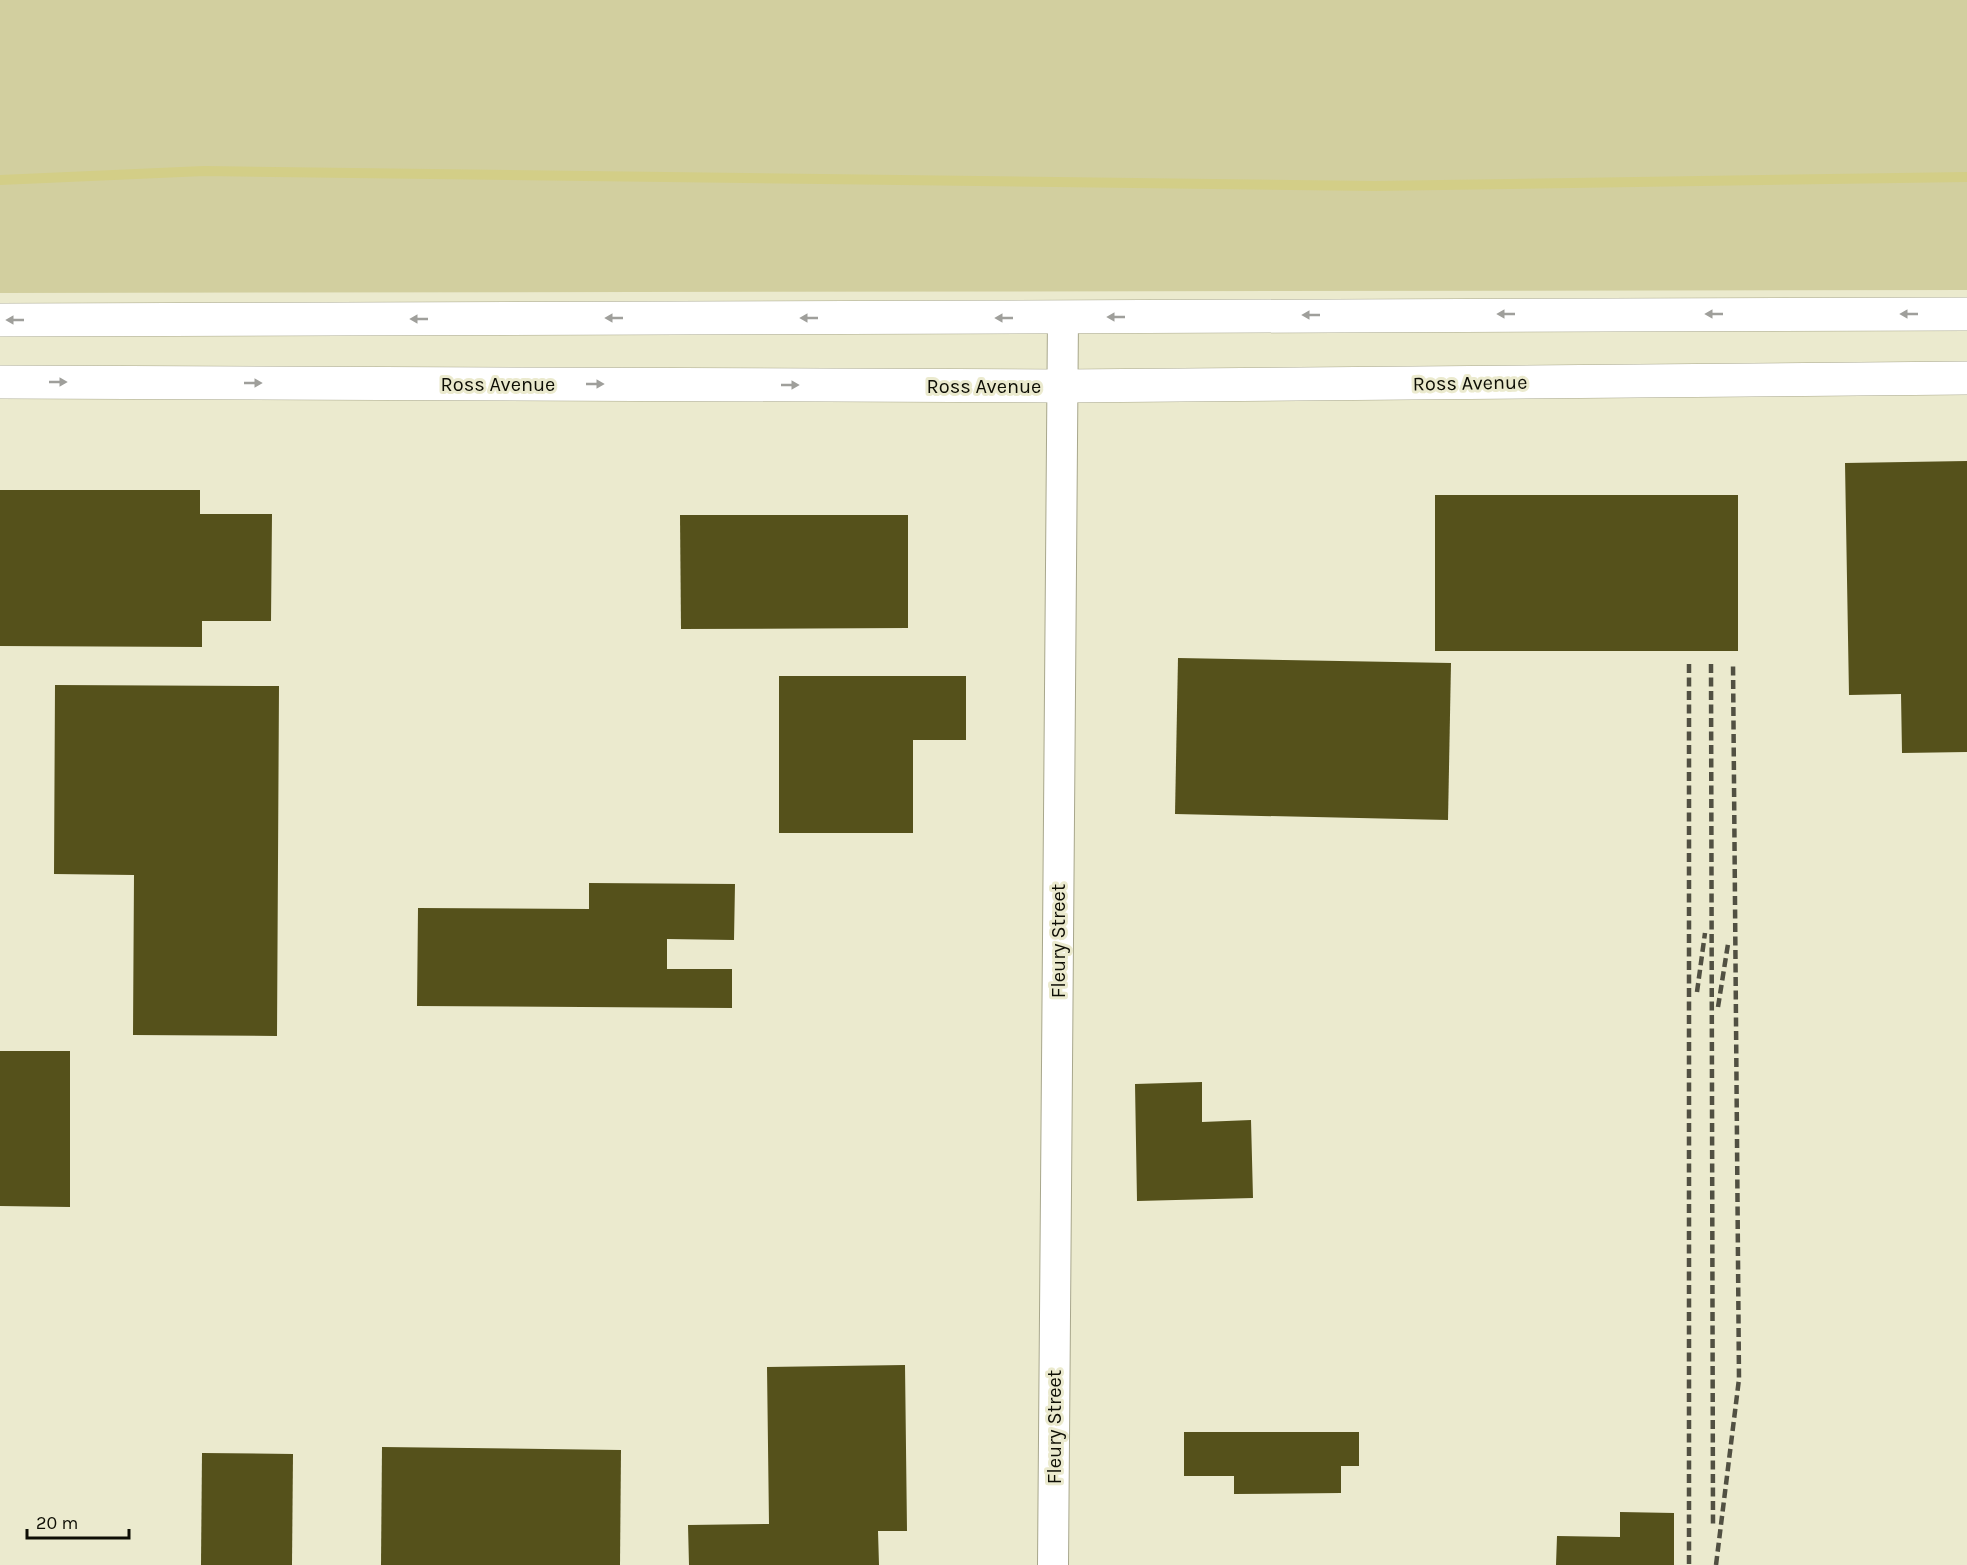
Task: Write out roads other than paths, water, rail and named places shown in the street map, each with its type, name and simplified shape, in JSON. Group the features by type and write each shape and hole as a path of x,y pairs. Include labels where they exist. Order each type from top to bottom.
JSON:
{"main road":[{"path":"0,320 1967,314"},
{"name":"Ross Avenue","path":"0,382 1063,386 1967,378"}],"street":[{"name":"Fleury Street","path":"1053,1565 1063,317"}],"waterway":[{"path":"0,180 204,171 1375,186 1967,177"}],"railway":[{"path":"1716,1565 1739,1379 1733,662"},
{"path":"1689,664 1689,1565"},
{"path":"1711,664 1713,1525"},
{"path":"1697,992 1705,933"},
{"path":"1718,1007 1728,944"}]}
